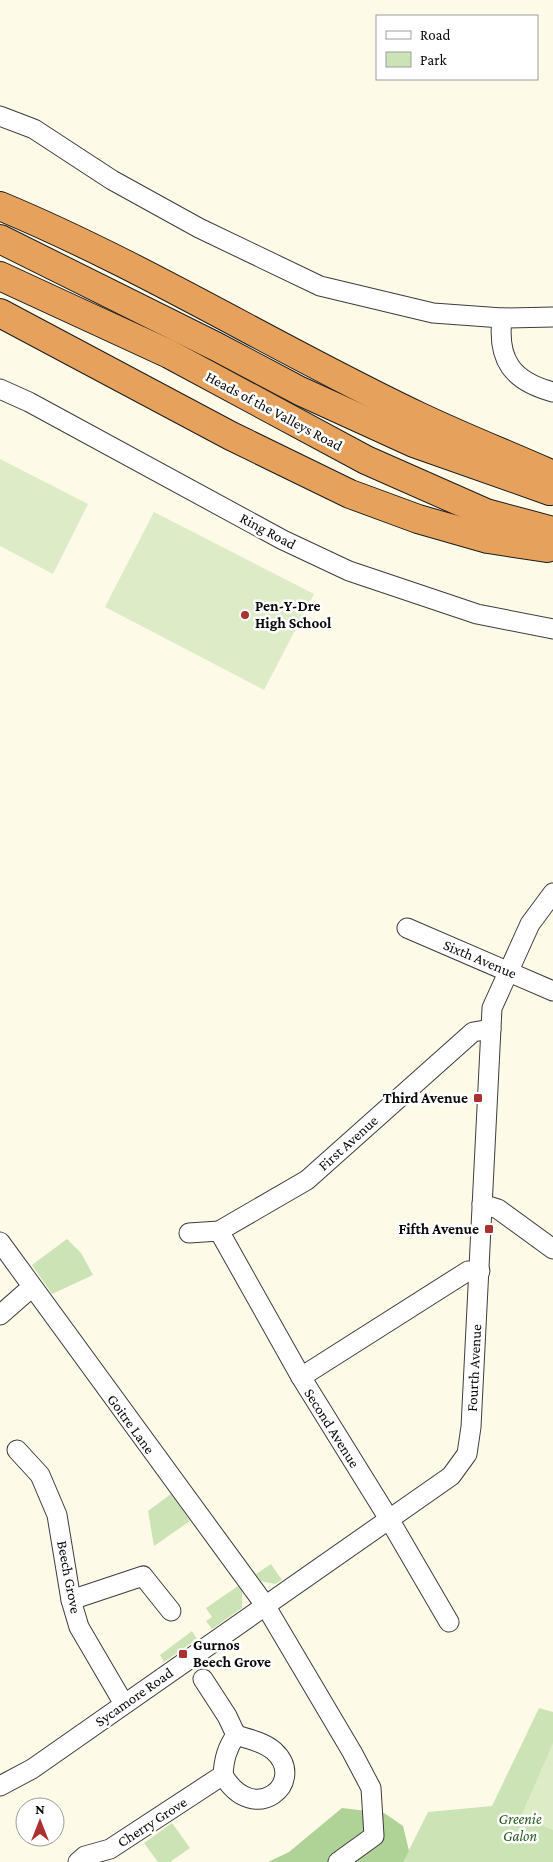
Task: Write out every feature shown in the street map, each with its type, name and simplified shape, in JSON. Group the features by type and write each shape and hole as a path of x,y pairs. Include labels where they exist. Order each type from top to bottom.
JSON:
{"highway":[{"path":"0,206 45,225 154,279 418,416 553,474"},
{"name":"Heads of the Valleys Road","path":"0,239 326,403 414,443 553,492"},
{"name":"Heads of the Valleys Road","path":"0,276 169,354 366,460 486,513 553,531"},
{"path":"0,313 231,436 350,494 418,519 488,539 547,548 553,546"}],"street":[{"path":"0,116 34,129 112,180 199,228 320,286 433,313 502,318 553,317"},
{"path":"502,318 500,335 504,357 518,377 535,387 553,392"},
{"name":"Ring Road","path":"0,389 29,402 283,540 349,571 476,614 553,629"},
{"path":"491,1029 492,1008 508,971 530,924 553,893"},
{"name":"Sixth Avenue","path":"407,928 553,991"},
{"name":"Fourth Avenue","path":"265,1605 452,1476 467,1454 471,1427 480,1271 491,1029"},
{"name":"First Avenue","path":"189,1233 219,1231 307,1180 473,1032 491,1029"},
{"path":"482,1204 498,1209 553,1249"},
{"name":"Second Avenue","path":"219,1231 301,1377 389,1519 449,1622"},
{"name":"Goitre Lane","path":"0,1242 265,1605 352,1752 371,1788 374,1836 338,1862"},
{"path":"301,1377 468,1271 480,1271"},
{"path":"0,1315 32,1287"},
{"name":"Beech Grove","path":"17,1450 40,1475 57,1515 71,1600 79,1627 124,1704"},
{"path":"71,1600 143,1576 171,1611"},
{"name":"Sycamore Road","path":"0,1786 32,1769 265,1605"},
{"path":"203,1679 227,1716 236,1735 257,1741 274,1750 282,1760 283,1783 277,1793 267,1798 254,1799 232,1789 223,1775 228,1746 236,1735"},
{"name":"Cherry Grove","path":"78,1862 85,1856 110,1848 223,1775"}],"green space":[{"path":"0,459 88,504 53,574 0,546"},
{"path":"154,512 314,594 264,690 105,607"},
{"path":"67,1239 81,1253 93,1275 52,1294 32,1265"},
{"path":"171,1494 190,1521 154,1546 148,1511"},
{"path":"271,1564 282,1580 275,1584 261,1581 256,1574"},
{"path":"238,1586 242,1591 242,1608 212,1629 206,1621 212,1617 206,1608"},
{"path":"192,1631 197,1639 164,1662 160,1655"},
{"name":"Greenie Galon","path":"539,1708 553,1712 553,1862 403,1862 428,1812 492,1806"},
{"path":"553,1743 553,1830 521,1816"},
{"path":"342,1808 384,1813 403,1826 409,1851 403,1862 268,1862 289,1852"},
{"path":"172,1823 190,1848 170,1862 158,1862 144,1843"}],"place":[{"name":"Pen-Y-Dre High School","path":"245,615"},
{"name":"Third Avenue","path":"478,1098"},
{"name":"Fifth Avenue","path":"489,1229"},
{"name":"Gurnos Beech Grove","path":"183,1654"}]}
